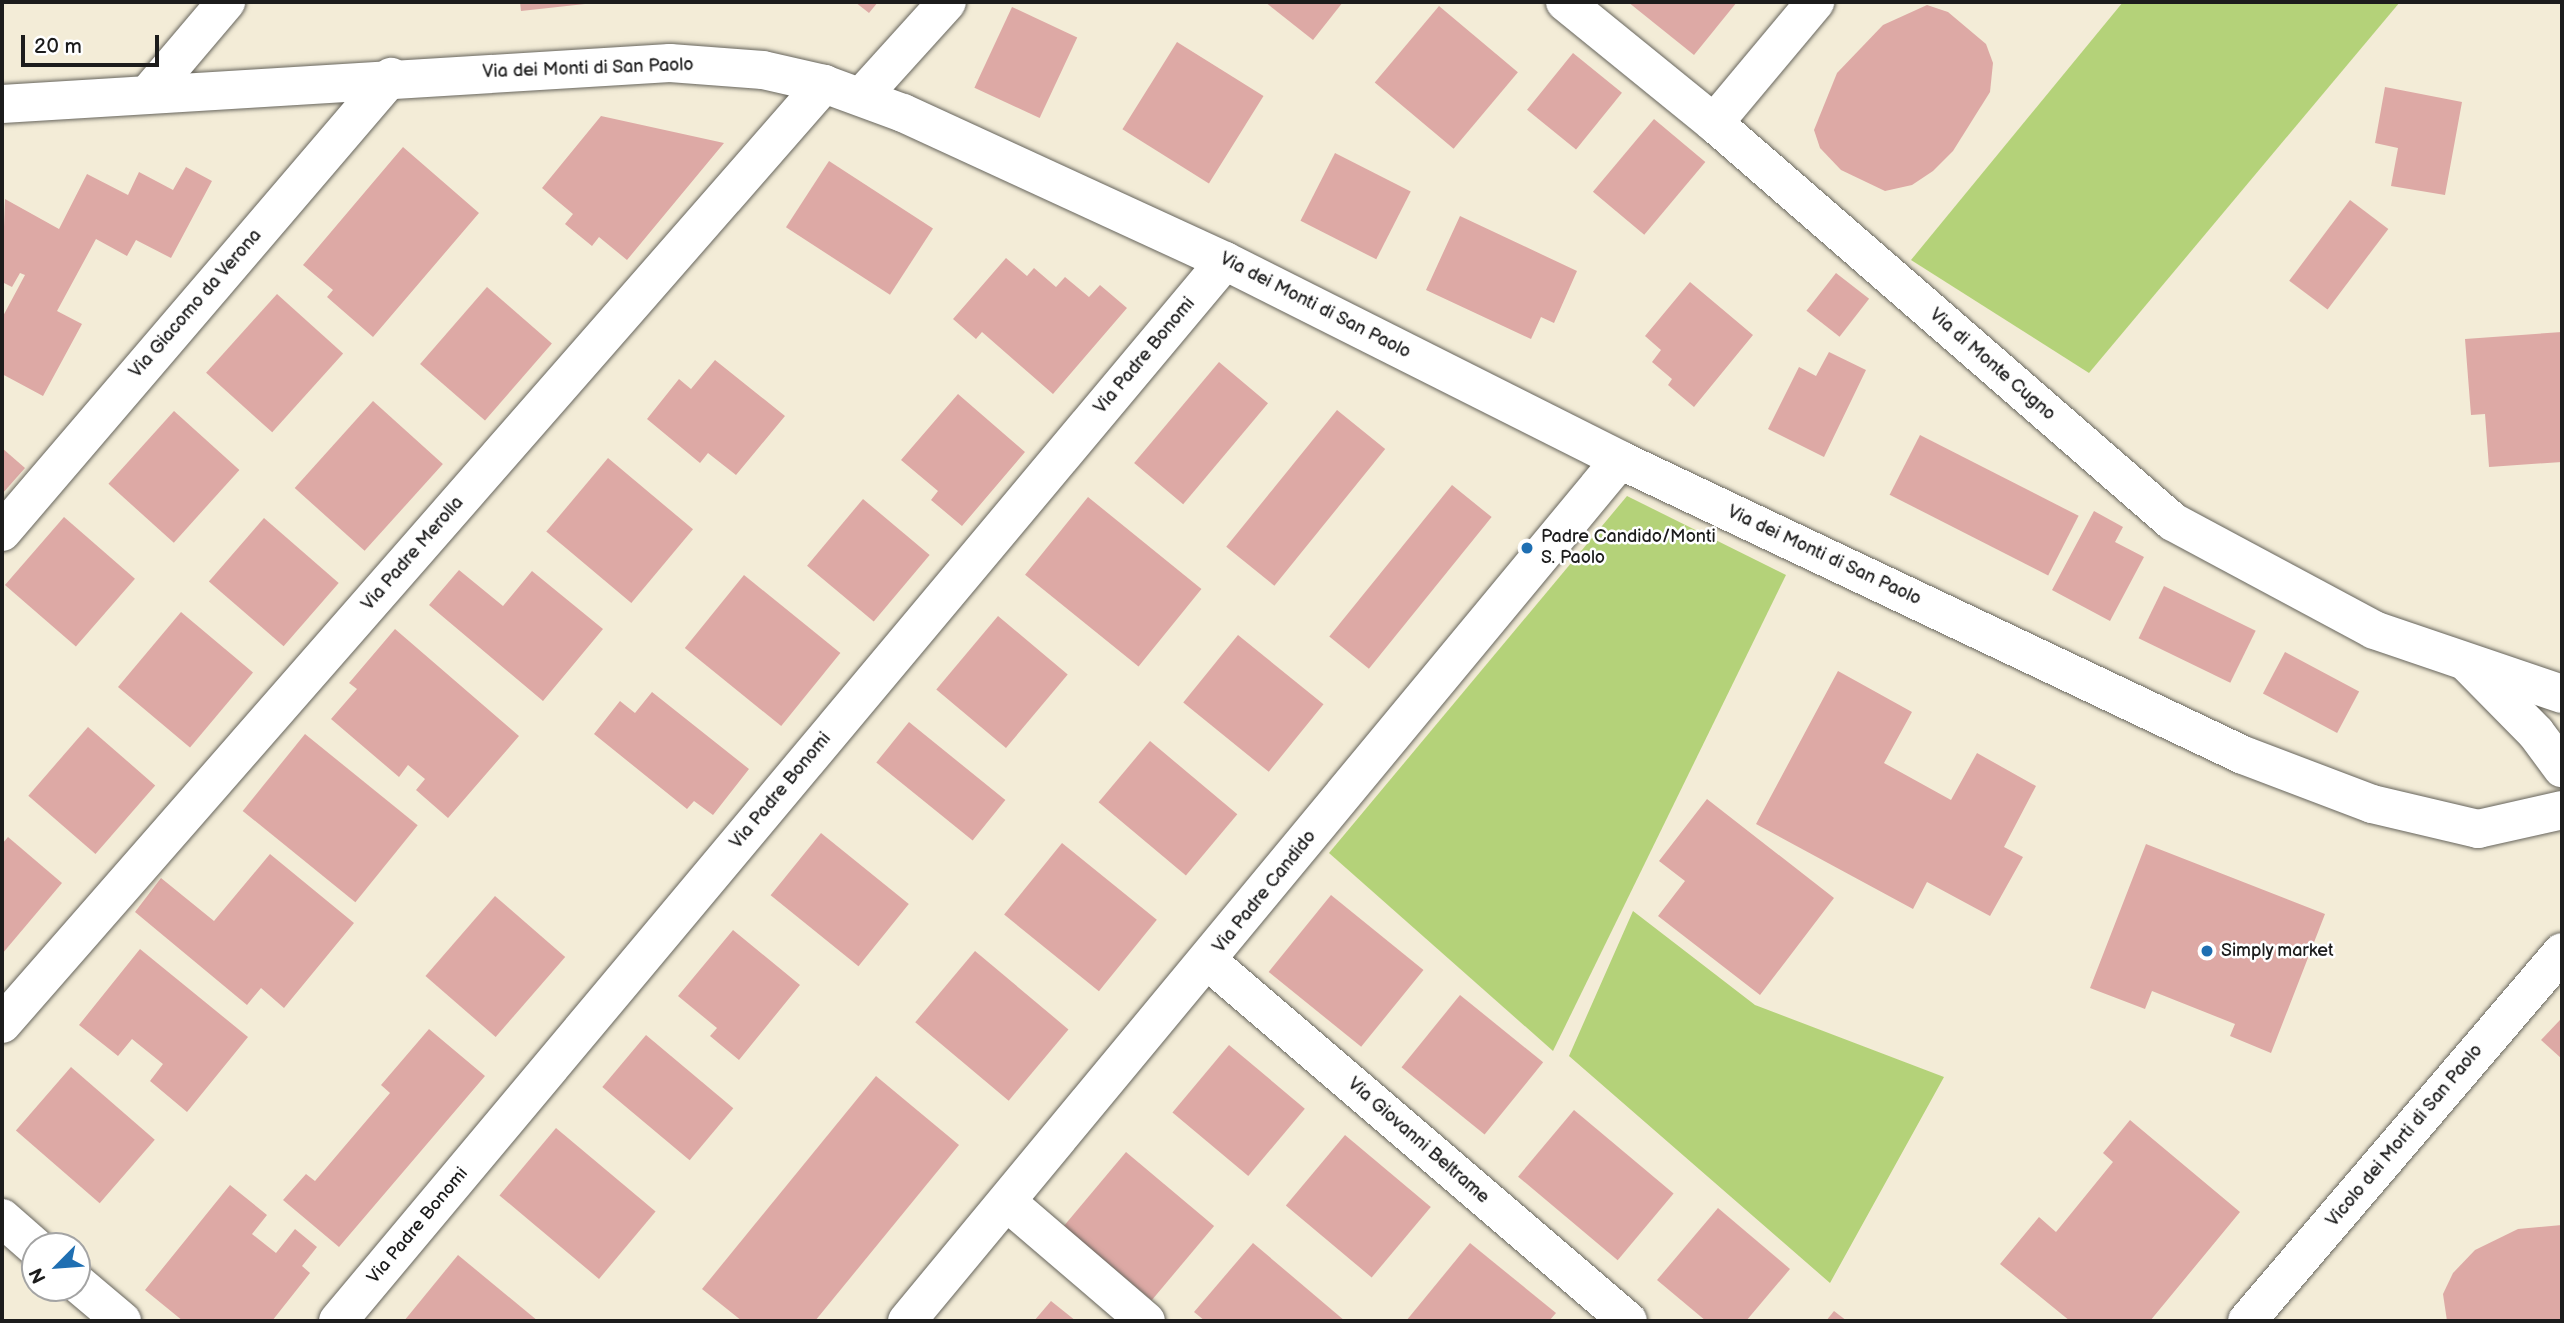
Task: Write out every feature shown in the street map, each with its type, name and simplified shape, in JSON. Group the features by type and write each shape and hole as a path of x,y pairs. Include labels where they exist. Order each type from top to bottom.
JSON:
{"street":[{"path":"148,94 226,2"},
{"path":"863,96 947,2"},
{"name":"Via di Monte Cugno","path":"1565,2 1714,123 2173,522 2374,630 2562,694"},
{"path":"1714,123 1815,2"},
{"name":"Via dei Monti di San Paolo","path":"2,104 391,77 670,63 763,70 824,84 863,96 1225,261 1620,460 2244,755 2372,804 2478,829 2562,810"},
{"name":"Via Giacomo da Verona","path":"2,531 391,77"},
{"name":"Via Padre Merolla","path":"2,1024 824,84"},
{"name":"Via Padre Bonomi","path":"338,1321 1225,261"},
{"name":"Via Padre Candido","path":"907,1321 1208,961 1620,460"},
{"name":"Via di Monte Cugno","path":"2463,659 2536,733 2562,768"},
{"name":"Vicolo dei Morti di San Paolo","path":"2247,1321 2562,952"},
{"name":"Via Giovanni Beltrame","path":"1208,961 1628,1321"},
{"path":"1007,1202 1146,1321"},
{"path":"2,1218 21,1235"},
{"path":"91,1295 122,1321"}],"green space":[{"path":"2123,2 2400,2 2089,373 1911,260"},
{"path":"1627,496 1786,575 1553,1051 1329,853"},
{"path":"1633,911 1755,1005 1944,1077 1830,1283 1569,1056"}],"building":[{"path":"520,2 584,2 585,4 521,11"},
{"path":"855,2 878,2 869,13"},
{"path":"1265,2 1343,2 1313,40"},
{"path":"1628,2 1737,2 1694,55"},
{"path":"1927,5 1948,12 1986,44 1993,63 1990,92 1953,151 1933,171 1912,185 1885,191 1841,170 1820,148 1814,130 1837,73 1883,25"},
{"path":"1439,6 1518,72 1454,149 1375,83"},
{"path":"1012,7 1077,37 1040,118 974,88"},
{"path":"1177,42 1264,96 1209,183 1122,129"},
{"path":"1573,53 1622,93 1576,149 1527,110"},
{"path":"2385,87 2462,102 2445,195 2391,186 2398,148 2375,143"},
{"path":"601,116 724,143 627,260 599,237 592,246 565,224 573,214 542,188"},
{"path":"1654,119 1705,162 1644,235 1593,192"},
{"path":"403,147 479,213 373,337 327,297 333,290 303,265"},
{"path":"1335,153 1411,192 1376,259 1300,221"},
{"path":"829,161 933,229 890,295 786,227"},
{"path":"186,167 212,181 171,258 136,240 127,256 96,239 57,311 82,324 43,396 2,374 2,318 25,275 20,273 12,287 2,282 5,199 59,229 87,174 128,195 139,172 173,190"},
{"path":"2350,200 2388,229 2328,310 2289,281"},
{"path":"1460,216 1577,271 1554,323 1541,317 1531,339 1426,290"},
{"path":"1006,258 1027,276 1034,268 1056,287 1065,277 1089,297 1100,285 1127,308 1053,394 982,332 976,339 953,319"},
{"path":"1836,273 1869,299 1840,337 1806,311"},
{"path":"1690,282 1753,335 1694,407 1668,385 1672,379 1652,362 1661,350 1645,336"},
{"path":"487,287 552,343 485,420 420,364"},
{"path":"277,294 343,354 272,432 206,373"},
{"path":"2562,332 2562,462 2489,467 2485,414 2471,415 2465,339"},
{"path":"1829,352 1866,370 1824,457 1768,429 1799,367 1816,376"},
{"path":"715,360 785,416 736,475 708,453 700,463 647,419 679,379 691,389"},
{"path":"1219,362 1268,403 1183,504 1134,463"},
{"path":"958,394 1025,452 962,526 931,500 938,491 901,460"},
{"path":"373,401 443,464 365,551 295,488"},
{"path":"1337,410 1385,449 1274,586 1226,547"},
{"path":"174,411 239,470 174,543 108,484"},
{"path":"1920,435 2079,516 2048,576 1890,495"},
{"path":"2,448 25,468 2,494"},
{"path":"608,458 693,529 631,603 546,532"},
{"path":"1452,485 1492,517 1369,669 1329,637"},
{"path":"1088,497 1201,589 1139,667 1025,575"},
{"path":"863,499 930,555 874,622 807,566"},
{"path":"2094,511 2123,527 2115,542 2144,557 2110,621 2052,590"},
{"path":"64,517 135,579 76,647 5,585"},
{"path":"264,518 339,583 284,646 209,581"},
{"path":"459,570 503,606 532,571 603,629 543,701 429,605"},
{"path":"744,575 840,653 781,726 685,648"},
{"path":"2164,586 2256,631 2230,683 2139,638"},
{"path":"181,612 253,672 190,747 118,687"},
{"path":"998,616 1068,674 1006,748 936,690"},
{"path":"395,629 519,736 448,818 416,790 425,779 408,765 399,777 331,719 357,689 349,683"},
{"path":"1238,635 1323,704 1269,772 1183,703"},
{"path":"2285,652 2359,691 2337,733 2263,693"},
{"path":"1838,671 1912,712 1884,763 1951,800 1977,753 2036,786 2004,847 2023,857 1990,916 1927,882 1913,909 1756,824"},
{"path":"652,692 749,769 713,815 694,801 687,809 594,734 620,701 635,713"},
{"path":"909,722 1005,800 973,840 876,762"},
{"path":"88,727 155,785 95,854 28,796"},
{"path":"305,734 418,825 355,902 243,811"},
{"path":"1150,741 1237,814 1186,876 1099,802"},
{"path":"1707,799 1834,898 1760,995 1658,916 1685,881 1659,861"},
{"path":"821,833 909,904 858,966 771,895"},
{"path":"8,837 62,883 2,954 2,844"},
{"path":"1062,843 1157,920 1099,991 1004,914"},
{"name":"Simply market","path":"2146,844 2325,914 2271,1053 2230,1036 2235,1024 2152,991 2145,1009 2090,988"},
{"path":"270,854 354,923 284,1008 261,988 247,1005 135,912 161,878 214,921"},
{"path":"1331,895 1423,970 1361,1047 1269,972"},
{"path":"495,896 565,957 496,1037 425,976"},
{"path":"733,930 800,985 739,1060 710,1036 717,1028 678,996"},
{"path":"140,949 248,1037 187,1112 150,1081 163,1064 132,1039 118,1056 79,1025"},
{"path":"975,951 1068,1029 1009,1101 915,1022"},
{"path":"1460,995 1543,1062 1485,1135 1401,1067"},
{"path":"2560,1020 2562,1022 2562,1059 2541,1040"},
{"path":"429,1029 485,1076 339,1247 283,1200 306,1174 315,1181 390,1093 381,1085"},
{"path":"646,1035 733,1108 690,1160 602,1087"},
{"path":"1229,1045 1305,1109 1248,1176 1172,1112"},
{"path":"71,1067 155,1140 100,1203 16,1130"},
{"path":"876,1076 959,1145 815,1321 742,1321 702,1289"},
{"path":"1574,1110 1674,1194 1618,1260 1518,1177"},
{"path":"2130,1120 2240,1212 2150,1321 2070,1321 2000,1264 2039,1217 2056,1232 2113,1162 2103,1153"},
{"path":"556,1128 656,1212 599,1279 499,1195"},
{"path":"1345,1135 1431,1207 1372,1277 1286,1205"},
{"path":"1126,1152 1214,1226 1152,1300 1064,1226"},
{"path":"230,1185 267,1215 252,1234 276,1253 295,1229 317,1247 302,1266 310,1273 272,1321 183,1321 145,1290"},
{"path":"1718,1208 1790,1269 1746,1321 1706,1321 1657,1280"},
{"path":"2562,1225 2560,1321 2447,1321 2443,1294 2453,1273 2475,1250 2518,1229"},
{"path":"1253,1243 1345,1321 1205,1321 1194,1312"},
{"path":"1470,1243 1556,1313 1549,1321 1406,1321"},
{"path":"458,1255 538,1321 404,1321"},
{"path":"1051,1301 1076,1321 1034,1321"},
{"path":"1834,1311 1847,1321 1826,1321"}],"place":[{"name":"Padre Candido/Monti S. Paolo","path":"1527,548"},
{"name":"Simply market","path":"2207,951"}]}
